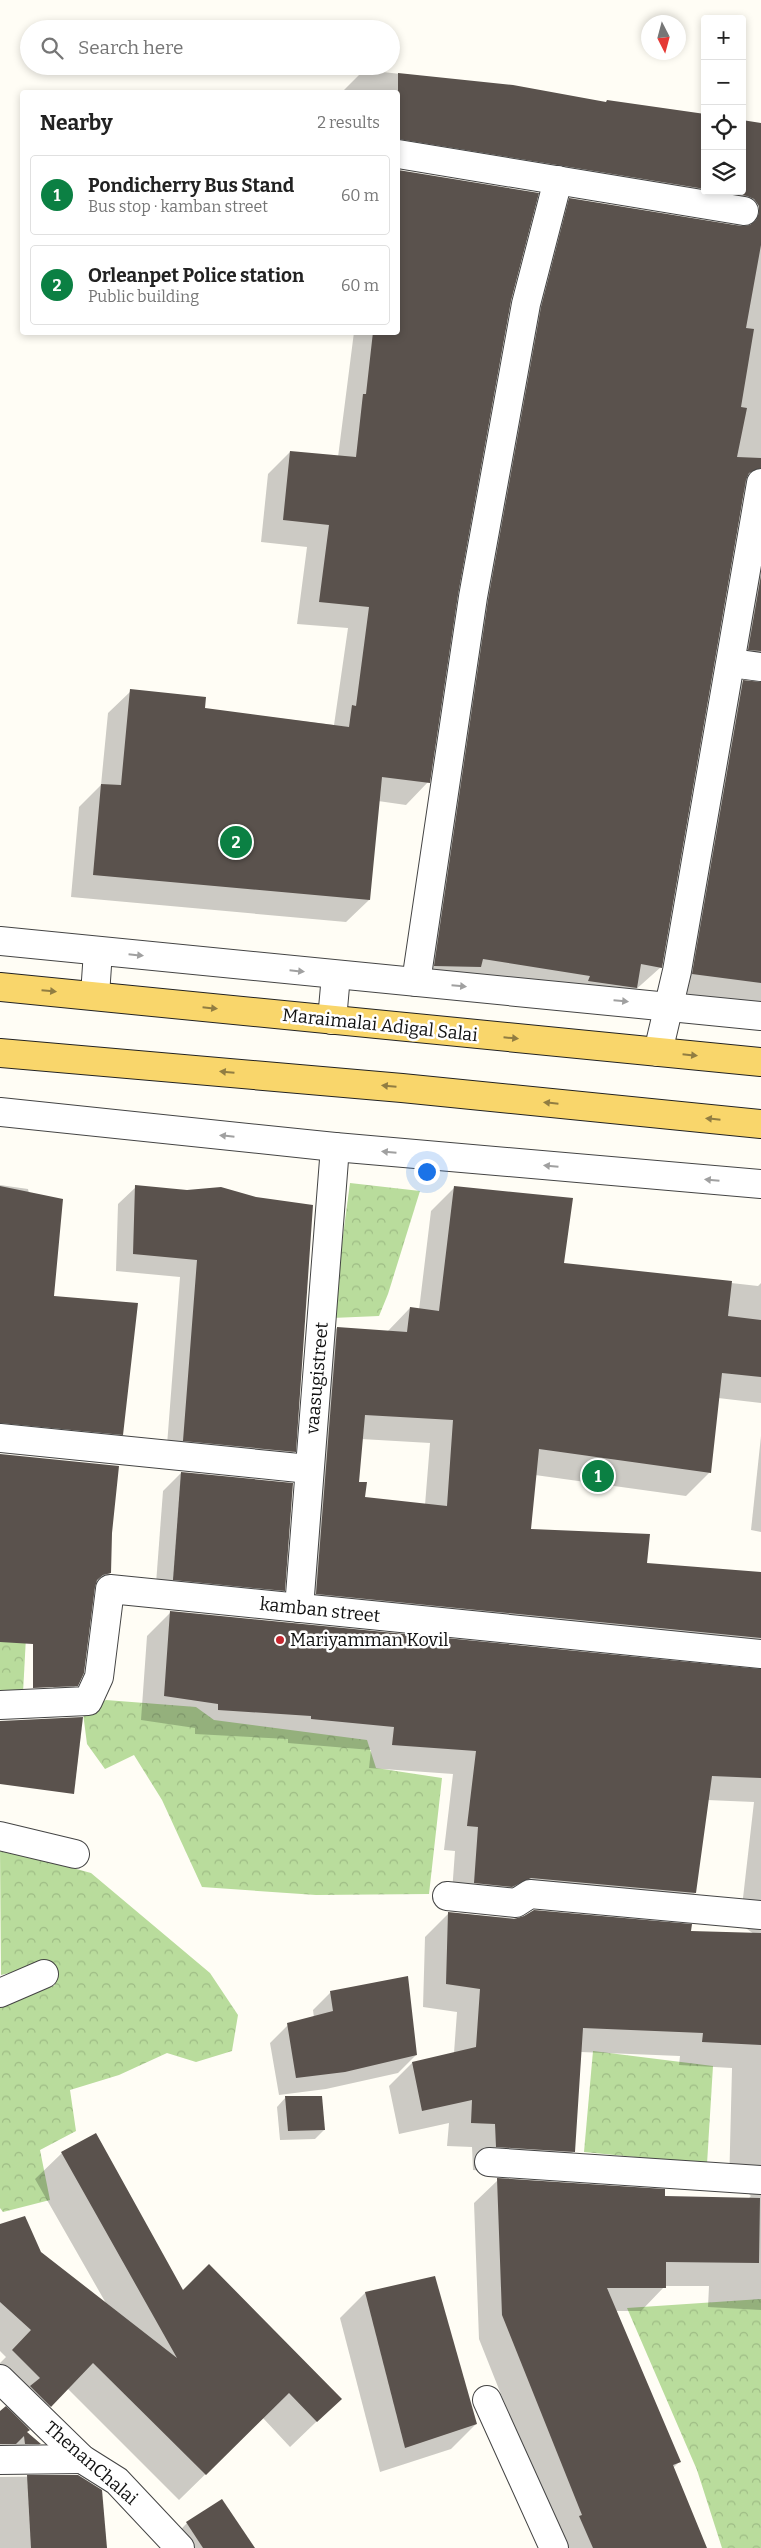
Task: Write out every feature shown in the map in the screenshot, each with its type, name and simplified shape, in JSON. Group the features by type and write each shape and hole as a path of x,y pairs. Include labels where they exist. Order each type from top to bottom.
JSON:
{"main road":[{"name":"Maraimalai Adigal Salai","path":"0,987 761,1062"},
{"path":"0,1052 402,1088 761,1124"}],"street":[{"path":"400,154 744,210"},
{"path":"416,982 473,597 526,304 558,180"},
{"path":"658,1052 667,1006 677,971 761,483"},
{"path":"731,664 761,667"},
{"path":"0,941 761,1016"},
{"path":"95,996 98,951"},
{"path":"332,1020 336,975"},
{"path":"0,1112 335,1147 761,1184"},
{"name":"vaasugistreet","path":"299,1608 335,1147"},
{"path":"0,1438 309,1469"},
{"name":"kamban street","path":"0,1706 88,1701 99,1677 110,1589 761,1654"},
{"path":"0,1836 75,1854"},
{"path":"447,1896 516,1903 530,1894 761,1915"},
{"path":"0,1993 44,1974"},
{"path":"489,2162 761,2180"},
{"name":"ThenanChalai","path":"0,2380 82,2459 117,2481 180,2548"},
{"path":"487,2400 554,2548"},
{"path":"0,2460 82,2459"}],"green space":[{"path":"350,1183 420,1191 388,1294 379,1316 332,1318"},
{"path":"0,1586 26,1637 23,1693 0,1694"},
{"path":"106,1700 196,1707 214,1720 367,1740 376,1768 442,1778 429,1894 316,1895 202,1887 162,1800 134,1755 105,1769 87,1744 83,1713"},
{"path":"0,1848 91,1873 210,1973 238,2015 232,2051 196,2062 167,2053 119,2075 70,2090 76,2131 40,2150 50,2200 3,2212 0,2208 0,2006 55,1985 48,1964 1,1975"},
{"path":"593,2051 713,2066 707,2164 584,2152"},
{"path":"761,2299 761,2548 722,2548 697,2470 627,2308"}],"building":[{"path":"400,73 513,85 606,102 607,100 701,113 701,188 400,139 400,90 398,90 398,75"},
{"path":"746,121 761,123 761,245 746,328 754,329 741,407 747,408 737,457 761,458 761,468 749,473 746,480 662,968 641,964 637,988 588,981 590,976 483,959 481,967 434,966 488,600 541,307 569,198 741,226 750,225 756,220 759,213 759,206 754,199 742,195 746,195"},
{"path":"400,170 539,193 511,301 458,595 430,783 382,777 370,900 93,875 101,784 121,785 130,689 206,697 205,708 349,727 352,705 356,706 369,607 319,602 329,525 283,520 290,451 356,457 363,394 366,394 373,335 400,335"},
{"path":"761,575 761,651 748,650"},
{"path":"743,680 761,682 761,983 692,974"},
{"path":"135,1185 187,1190 221,1187 256,1197 313,1205 296,1452 183,1441 197,1260 133,1254"},
{"path":"0,1186 63,1199 54,1296 138,1303 123,1435 0,1423"},
{"path":"454,1186 573,1198 564,1263 732,1281 728,1316 761,1320 761,1377 722,1373 711,1473 539,1449 531,1529 650,1534 647,1563 761,1572 761,1638 316,1594 337,1327 407,1332 410,1307 439,1311","holes":["365,1415 453,1420 447,1506 365,1497 367,1482 359,1482"]},
{"path":"0,1454 119,1466 112,1533 111,1573 103,1575 97,1580 84,1673 78,1686 33,1688 33,1644 0,1642"},
{"path":"181,1472 293,1483 285,1591 173,1580"},
{"path":"170,1611 761,1669 761,1778 712,1776 696,1893 531,1878 512,1887 474,1883 478,1827 467,1826 476,1751 392,1745 394,1727 311,1719 311,1716 218,1710 218,1704 164,1696"},
{"path":"83,1717 74,1794 0,1784 0,1721"},
{"path":"534,1910 692,1924 691,1931 761,1933 761,2045 702,2042 703,2033 583,2028 575,2152 496,2147 495,2124 471,2123 472,2100 422,2111 412,2062 476,2047 480,1989 446,1984 448,1912 514,1919"},
{"path":"408,1976 417,2055 345,2072 296,2078 287,2023 333,2011 330,1991"},
{"path":"285,2096 322,2096 325,2130 288,2131"},
{"path":"96,2133 183,2290 209,2264 342,2399 317,2422 289,2393 206,2475 93,2363 51,2407 30,2386 40,2378 12,2350 31,2330 0,2302 0,2224 25,2216 41,2252 177,2358 61,2152"},
{"path":"497,2178 665,2189 665,2196 760,2198 759,2263 666,2262 666,2288 607,2288 681,2462 673,2465 707,2548 593,2548 579,2516 582,2515 502,2315"},
{"path":"435,2276 477,2424 405,2448 365,2292"},
{"path":"6,2406 30,2430 27,2432 41,2444 25,2444 24,2436 16,2444 0,2444 0,2411"},
{"path":"27,2475 78,2475 102,2490 107,2548 31,2548"},
{"path":"222,2499 255,2548 203,2548 186,2522"}],"place":[{"name":"Orleanpet Police station","path":"236,842"},
{"name":"Pondicherry Bus Stand","path":"598,1476"},
{"name":"Mariyamman Kovil","path":"280,1640"}]}
